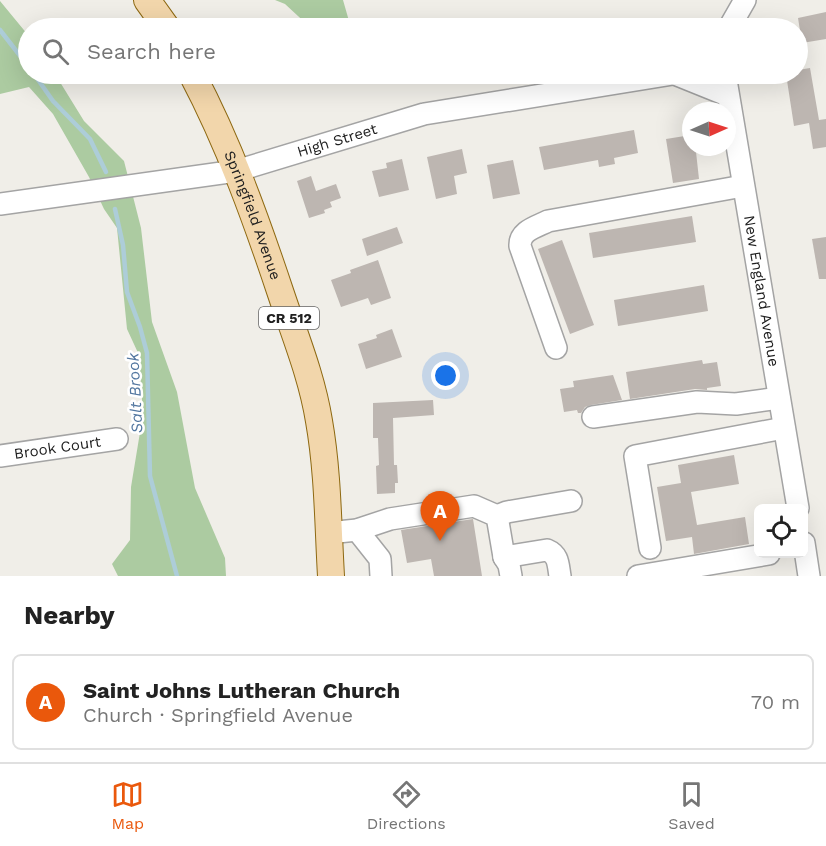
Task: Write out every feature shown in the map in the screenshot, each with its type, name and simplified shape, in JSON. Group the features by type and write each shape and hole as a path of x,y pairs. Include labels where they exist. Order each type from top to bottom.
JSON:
{"main road":[{"path":"147,0 160,18"},
{"name":"Springfield Avenue","path":"197,84 211,110 236,171 310,380 324,459 332,576"}],"street":[{"path":"735,18 745,0"},
{"name":"High Street","path":"0,204 236,171 424,114 612,84"},
{"name":"High Street","path":"699,84 727,95"},
{"name":"New England Avenue","path":"726,84 797,504"},
{"path":"556,348 520,246 523,233 548,221 743,186"},
{"path":"593,417 697,402 736,404 779,398"},
{"path":"650,548 635,456 784,428"},
{"name":"Brook Court","path":"0,456 117,439"},
{"path":"328,532 357,530 390,519 474,506 498,516 507,512 571,501"},
{"path":"498,516 507,567 547,550 553,552 556,557 560,576"},
{"path":"380,568 390,519"},
{"path":"357,530 380,568"},
{"path":"638,576 754,557"},
{"path":"806,558 809,576"}],"green space":[{"path":"275,0 343,0 348,18 300,18 285,4"},
{"path":"0,1 18,23 18,84 61,84 84,121 124,161 141,228 152,322 177,392 195,488 225,558 226,576 118,576 112,564 130,540 131,487 143,414 139,355 127,329 117,228 104,209 89,177 53,114 29,87 0,94"}],"building":[{"path":"826,12 826,39 808,42 808,18 798,18"},
{"path":"808,68 810,68 819,120 826,119 826,147 813,149 809,123 794,126 788,84 808,84"},
{"path":"634,130 638,153 614,158 615,164 599,167 598,160 544,170 539,147"},
{"path":"682,136 682,156 696,156 699,179 673,183 666,139"},
{"path":"462,149 467,173 454,176 457,194 436,199 427,157"},
{"path":"402,159 409,190 379,197 372,171 387,168 386,163"},
{"path":"513,160 520,194 493,199 487,165"},
{"path":"311,176 316,191 336,184 341,198 330,202 332,207 324,210 325,213 309,218 297,181"},
{"path":"692,216 696,242 593,258 589,233"},
{"path":"397,227 403,243 367,256 362,239"},
{"path":"826,237 826,279 819,279 812,239"},
{"path":"562,240 594,325 570,334 538,249"},
{"path":"378,260 391,298 371,305 368,298 341,307 331,280"},
{"path":"704,285 708,311 618,326 614,300"},
{"path":"392,329 402,357 366,369 358,344 377,338 376,335"},
{"path":"702,360 703,364 717,362 721,386 707,388 707,390 695,389 630,399 626,372"},
{"path":"613,375 622,400 591,405 585,407 581,413 577,410 564,412 560,389 574,387 573,381"},
{"path":"433,400 434,415 393,418 394,465 397,465 398,483 395,483 395,493 377,494 378,438 373,438 373,403"},
{"path":"734,455 739,484 691,492 697,525 745,517 749,544 694,554 692,537 666,541 657,487 681,483 678,465"},
{"path":"473,519 482,576 434,576 431,559 407,563 401,530"}],"waterway":[{"name":"Salt Brook","path":"0,30 18,53"},
{"name":"Salt Brook","path":"41,84 53,101 90,139 106,172"},
{"name":"Salt Brook","path":"115,209 123,245 127,292 147,353 150,476 177,576"}],"place":[{"name":"Saint Johns Lutheran Church","path":"440,541"}]}
